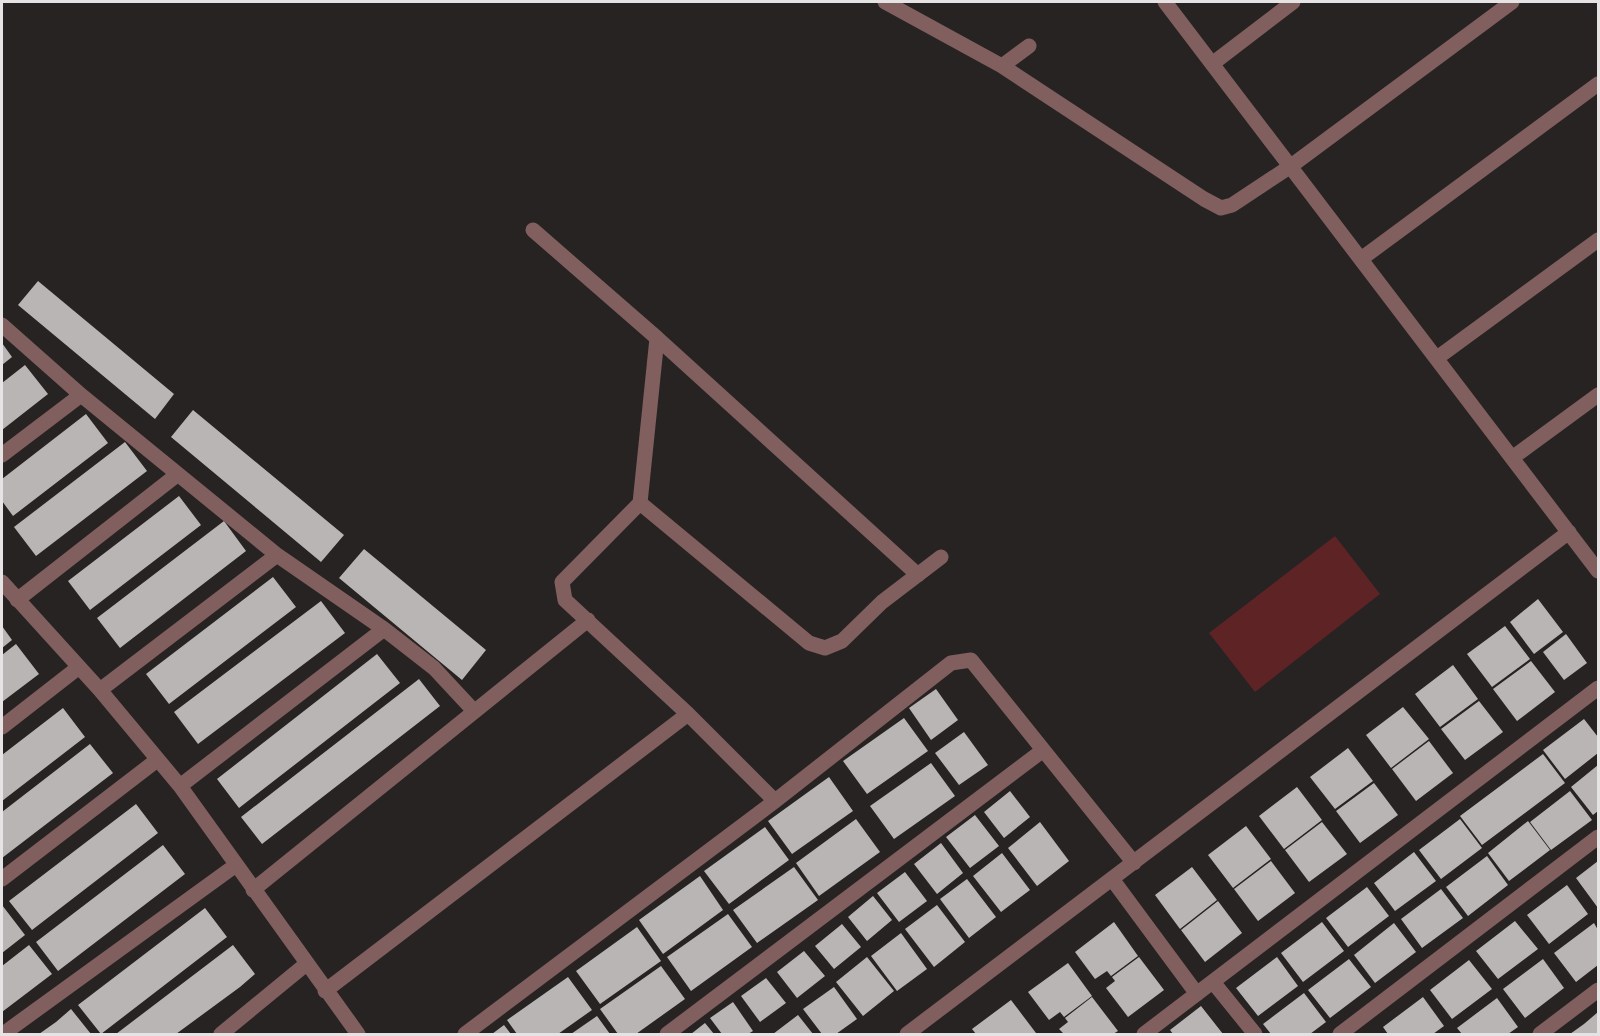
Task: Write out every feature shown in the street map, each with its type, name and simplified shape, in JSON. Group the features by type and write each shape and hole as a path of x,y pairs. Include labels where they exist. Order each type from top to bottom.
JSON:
{"street":[{"path":"889,2 1002,66 1221,208 1232,205 1291,166 1512,2"},
{"path":"1165,2 1599,571"},
{"path":"1212,64 1293,2"},
{"path":"1002,66 1029,46"},
{"path":"1361,259 1599,84"},
{"path":"533,230 657,338 918,575"},
{"path":"1437,358 1599,240"},
{"path":"2,325 81,395 277,555 384,629 434,668 474,711"},
{"path":"657,338 640,502 562,582 565,600 688,714 775,801"},
{"path":"2,455 81,395"},
{"path":"1512,458 1599,395"},
{"path":"17,600 178,474"},
{"path":"640,502 809,643 825,648 842,641 882,602 941,557"},
{"path":"907,1035 1569,532"},
{"path":"100,690 277,555"},
{"path":"2,582 100,690 180,786 305,965 358,1035"},
{"path":"253,890 588,620"},
{"path":"180,786 384,629"},
{"path":"465,1035 775,801 951,663 971,660 1134,863"},
{"path":"2,727 79,667"},
{"path":"1144,1035 1599,688"},
{"path":"325,991 688,714"},
{"path":"667,1035 1042,751"},
{"path":"2,879 156,760"},
{"path":"1340,1035 1599,837"},
{"path":"3,1035 236,865"},
{"path":"1112,879 1197,994"},
{"path":"221,1035 305,965"},
{"path":"1213,982 1255,1035"},
{"path":"1540,1035 1599,990"}],"shaded area":[{"path":"1335,536 1380,594 1255,692 1209,633"}],"building":[{"path":"38,281 174,394 155,419 18,305"},
{"path":"2,343 12,357 2,365"},
{"path":"25,365 48,394 2,430 2,383"},
{"path":"193,410 344,535 321,562 171,437"},
{"path":"86,414 108,443 13,516 2,501 2,479"},
{"path":"125,442 147,471 36,556 14,527"},
{"path":"179,496 201,525 90,610 68,581"},
{"path":"224,521 246,551 120,648 97,618"},
{"path":"364,549 486,650 462,680 339,578"},
{"path":"273,577 296,607 169,704 146,674"},
{"path":"1538,599 1563,632 1534,654 1510,622"},
{"path":"321,601 345,633 198,744 174,712"},
{"path":"2,626 12,640 2,648"},
{"path":"1505,626 1530,659 1492,687 1467,654"},
{"path":"1566,634 1587,663 1564,680 1543,652"},
{"path":"16,644 39,674 2,702 2,655"},
{"path":"377,654 400,683 239,808 217,779"},
{"path":"1531,661 1555,692 1517,721 1493,689"},
{"path":"1453,665 1478,699 1440,727 1415,694"},
{"path":"419,679 440,706 262,844 241,817"},
{"path":"936,689 958,720 931,740 909,708"},
{"path":"1479,701 1503,732 1465,760 1441,729"},
{"path":"1403,707 1429,739 1391,768 1366,735"},
{"path":"63,708 85,737 2,801 2,755"},
{"path":"904,718 928,751 867,794 843,761"},
{"path":"1584,719 1598,737 1598,753 1565,779 1543,750"},
{"path":"964,732 988,765 959,785 935,753"},
{"path":"1429,741 1453,773 1416,801 1392,769"},
{"path":"90,744 113,773 2,858 2,812"},
{"path":"1348,748 1373,781 1335,809 1310,777"},
{"path":"1543,754 1565,783 1482,845 1460,816"},
{"path":"931,763 955,796 894,839 870,806"},
{"path":"1598,765 1598,811 1593,815 1571,787"},
{"path":"829,777 853,811 792,854 768,821"},
{"path":"1374,783 1398,815 1360,843 1336,811"},
{"path":"1297,787 1322,820 1284,849 1259,816"},
{"path":"1010,791 1030,817 1004,838 984,812"},
{"path":"1570,791 1592,820 1551,850 1530,822"},
{"path":"136,804 158,833 32,930 9,901"},
{"path":"975,815 999,846 970,868 946,837"},
{"path":"856,819 880,852 819,896 796,863"},
{"path":"1460,819 1482,848 1441,879 1419,850"},
{"path":"1528,821 1550,850 1509,881 1488,853"},
{"path":"1040,822 1069,861 1037,886 1008,848"},
{"path":"1322,822 1347,854 1309,882 1285,850"},
{"path":"1246,826 1271,859 1233,888 1208,855"},
{"path":"765,827 789,860 729,904 704,871"},
{"path":"941,843 963,873 937,894 914,864"},
{"path":"163,845 185,874 58,971 36,942"},
{"path":"1414,852 1436,881 1395,911 1374,883"},
{"path":"1002,853 1030,890 1001,912 973,876"},
{"path":"1487,856 1508,885 1468,916 1446,887"},
{"path":"1271,861 1295,893 1258,921 1234,889"},
{"path":"1598,861 1598,908 1576,878"},
{"path":"794,867 818,900 757,943 733,910"},
{"path":"1192,867 1217,900 1180,929 1155,895"},
{"path":"905,872 927,901 899,922 877,893"},
{"path":"700,876 723,910 663,954 639,920"},
{"path":"967,879 996,917 969,938 940,899"},
{"path":"1567,885 1588,914 1549,944 1527,915"},
{"path":"1367,887 1389,916 1348,947 1326,918"},
{"path":"1441,889 1463,918 1422,948 1401,919"},
{"path":"873,896 892,920 867,941 848,917"},
{"path":"1218,901 1242,933 1205,962 1181,930"},
{"path":"2,905 25,935 2,953"},
{"path":"937,905 965,942 934,967 905,929"},
{"path":"205,908 227,937 101,1034 78,1005"},
{"path":"728,914 752,947 691,991 667,957"},
{"path":"1515,921 1538,949 1498,979 1476,951"},
{"path":"1114,922 1138,956 1111,976 1107,971 1095,979 1075,952"},
{"path":"1322,922 1344,951 1303,982 1281,953"},
{"path":"1394,923 1416,952 1375,983 1354,955"},
{"path":"1594,923 1598,930 1598,965 1576,982 1554,953"},
{"path":"842,924 861,947 834,969 815,946"},
{"path":"637,927 661,961 600,1004 576,971"},
{"path":"901,933 927,969 897,991 871,956"},
{"path":"29,945 52,974 2,1012 2,966"},
{"path":"233,945 255,974 240,987 176,1034 116,1034"},
{"path":"804,951 825,976 797,998 777,972"},
{"path":"867,957 894,991 863,1016 836,982"},
{"path":"1139,957 1164,990 1128,1017 1106,988 1115,981 1112,977"},
{"path":"1277,957 1298,986 1258,1016 1236,988"},
{"path":"1349,959 1371,987 1330,1018 1308,990"},
{"path":"1543,959 1564,988 1525,1018 1503,989"},
{"path":"1469,960 1492,989 1452,1019 1430,990"},
{"path":"1068,963 1092,996 1064,1017 1060,1012 1049,1020 1028,992"},
{"path":"661,966 685,999 636,1034 618,1034 600,1009"},
{"path":"568,977 592,1010 558,1034 517,1034 507,1020"},
{"path":"766,978 786,1003 760,1022 741,996"},
{"path":"834,987 857,1019 836,1034 822,1034 803,1009"},
{"path":"1304,993 1326,1022 1310,1034 1271,1034 1263,1024"},
{"path":"1092,997 1118,1031 1113,1034 1064,1034 1059,1029 1068,1022 1065,1018"},
{"path":"1423,997 1444,1026 1433,1034 1388,1034 1383,1027"},
{"path":"1497,998 1518,1027 1508,1034 1462,1034 1457,1028"},
{"path":"1011,1000 1036,1033 976,1034 972,1029"},
{"path":"733,1002 753,1031 748,1034 722,1034 710,1018"},
{"path":"1201,1006 1223,1034 1173,1034 1170,1030"},
{"path":"71,1009 91,1034 39,1034 56,1022"},
{"path":"1598,1012 1598,1034 1570,1034 1584,1024"},
{"path":"798,1015 813,1034 773,1034"},
{"path":"597,1016 610,1034 571,1034"},
{"path":"705,1023 714,1034 691,1034"},
{"path":"504,1025 511,1034 492,1034"}]}
